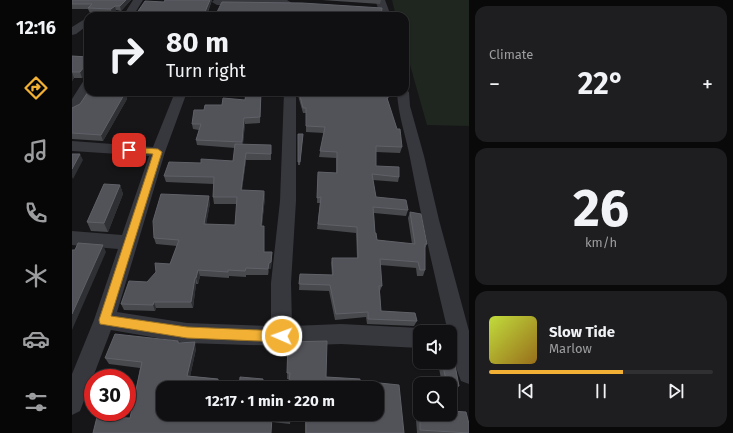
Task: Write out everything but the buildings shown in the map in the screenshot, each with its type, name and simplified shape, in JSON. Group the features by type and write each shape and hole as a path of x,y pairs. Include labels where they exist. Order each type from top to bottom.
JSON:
{"street":[{"path":"130,12 138,0"},
{"path":"214,12 217,1 295,3"},
{"path":"77,15 84,16"},
{"path":"72,32 84,23"},
{"path":"72,109 84,90"},
{"path":"74,394 104,320 158,152 179,96"},
{"path":"282,336 281,283 288,201 290,96"},
{"path":"403,96 453,325"},
{"path":"72,146 158,152"},
{"path":"72,238 129,243"},
{"path":"104,320 187,333 282,336 341,334 413,338"},
{"path":"457,341 469,373"}],"shaded area":[{"path":"392,0 469,0 469,126 427,125 409,61 409,12 395,12"}],"route":[{"path":"129,150 158,152 104,320 187,333 282,336"}]}
